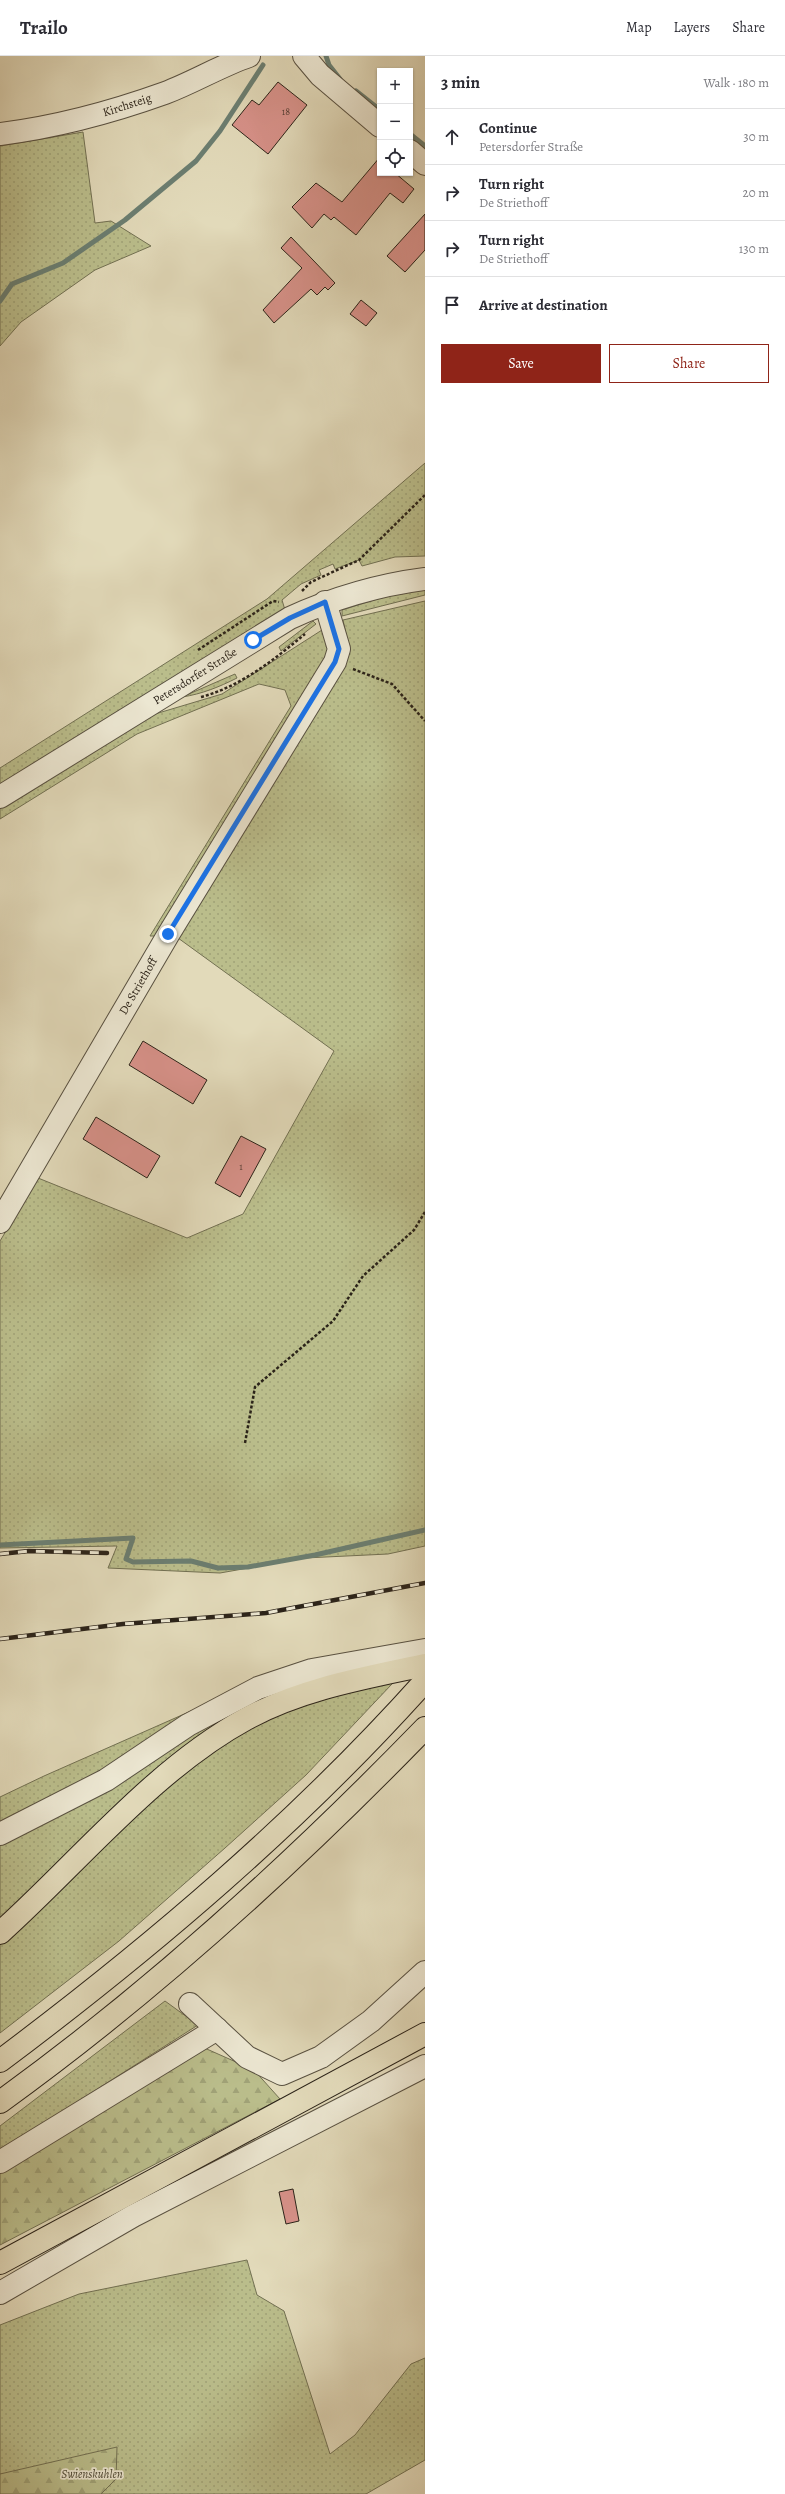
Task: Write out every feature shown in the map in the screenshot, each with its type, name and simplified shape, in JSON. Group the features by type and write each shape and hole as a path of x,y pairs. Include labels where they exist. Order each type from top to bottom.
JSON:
{"highway":[{"path":"0,1933 163,1778 207,1743 247,1719 290,1699 336,1684 425,1665"},
{"path":"0,2061 135,1957 208,1894 278,1830 419,1687"},
{"path":"0,2102 113,2017 225,1922 309,1846 425,1728"},
{"path":"0,2263 425,2034"}],"street":[{"name":"Kirchsteig","path":"0,134 29,130 91,117 166,92 249,56"},
{"path":"304,56 320,75 377,123"},
{"path":"413,153 425,164"},
{"name":"Petersdorfer Straße","path":"0,797 290,618 328,612 370,588 425,579"},
{"name":"De Striethoff","path":"0,1222 168,934 335,662 339,649 328,612"},
{"path":"0,1834 106,1780 188,1725 258,1688 312,1670 425,1650"},
{"path":"190,2004 247,2057 282,2074 321,2057 359,2030 425,1972"},
{"path":"0,2162 217,2029"},
{"path":"0,2293 133,2216 425,2066"}],"path":[{"path":"359,560 425,495"},
{"path":"194,699 217,693 241,680 283,652 308,632 328,612"},
{"path":"335,662 392,684 425,721"},
{"path":"245,1443 255,1387 333,1321 363,1276 414,1230 425,1212"}],"green space":[{"path":"83,132 95,223 111,221 151,246 95,270 21,322 0,346 0,146"},
{"path":"425,463 425,556 395,557 362,566 359,560 335,569 333,564 319,570 321,575 301,584 282,600 285,610 0,784 0,768 267,599"},
{"path":"425,589 425,595 342,616 342,610 400,592"},
{"path":"425,601 425,1546 388,1554 305,1558 220,1573 108,1568 117,1546 0,1548 0,1241 38,1178 187,1238 243,1214 334,1051 178,938 345,650 346,634 343,620"},
{"path":"313,621 316,624 281,651 279,647"},
{"path":"322,630 330,650 160,936 150,936 291,706 285,690 259,684 137,734 0,819 0,807 155,714 222,694"},
{"path":"235,674 237,678 224,684 203,692 182,697"},
{"path":"425,1639 425,1649 306,1775 119,1941 0,2033 0,1797 259,1681 327,1660"},
{"path":"165,2001 198,2025 0,2151 0,2126"},
{"path":"200,2046 254,2070 280,2099 0,2245 0,2170"},
{"path":"247,2260 257,2295 284,2311 330,2454 355,2435 411,2364 425,2358 425,2460 366,2494 101,2494 116,2479 0,2474 0,2325 79,2294"},
{"name":"Swienskuhlen","path":"117,2447 116,2479 101,2494 0,2494 0,2474"}],"building":[{"path":"278,82 307,105 268,154 232,125 252,100 259,105"},
{"path":"377,161 377,176 399,176 414,189 403,203 390,193 356,235 334,217 331,220 324,214 312,228 292,207 316,183 342,202"},
{"path":"425,214 425,250 405,272 387,256"},
{"path":"291,237 335,283 328,290 325,287 317,295 311,289 274,323 263,310 302,268 281,248"},
{"path":"361,300 377,313 366,326 350,314"},
{"path":"143,1041 207,1080 193,1104 129,1065"},
{"path":"96,1117 160,1156 147,1178 83,1139"},
{"path":"241,1136 266,1149 240,1197 215,1183"},
{"path":"293,2189 299,2221 286,2224 279,2192"}],"waterway":[{"path":"326,56 329,65 340,79"},
{"path":"0,301 12,284 63,263 125,220 196,161 220,131 263,65"},
{"path":"356,91 377,108"},
{"path":"413,136 425,146"},
{"path":"0,1545 133,1538 126,1559 133,1562 191,1561 218,1568 248,1567 315,1555 425,1530"}],"railway":[{"path":"0,1554 29,1551 107,1553"},
{"path":"0,1639 123,1624 266,1613 425,1583"}],"route":[{"path":"168,934 335,662 339,649 325,602 290,618 253,640"}]}
